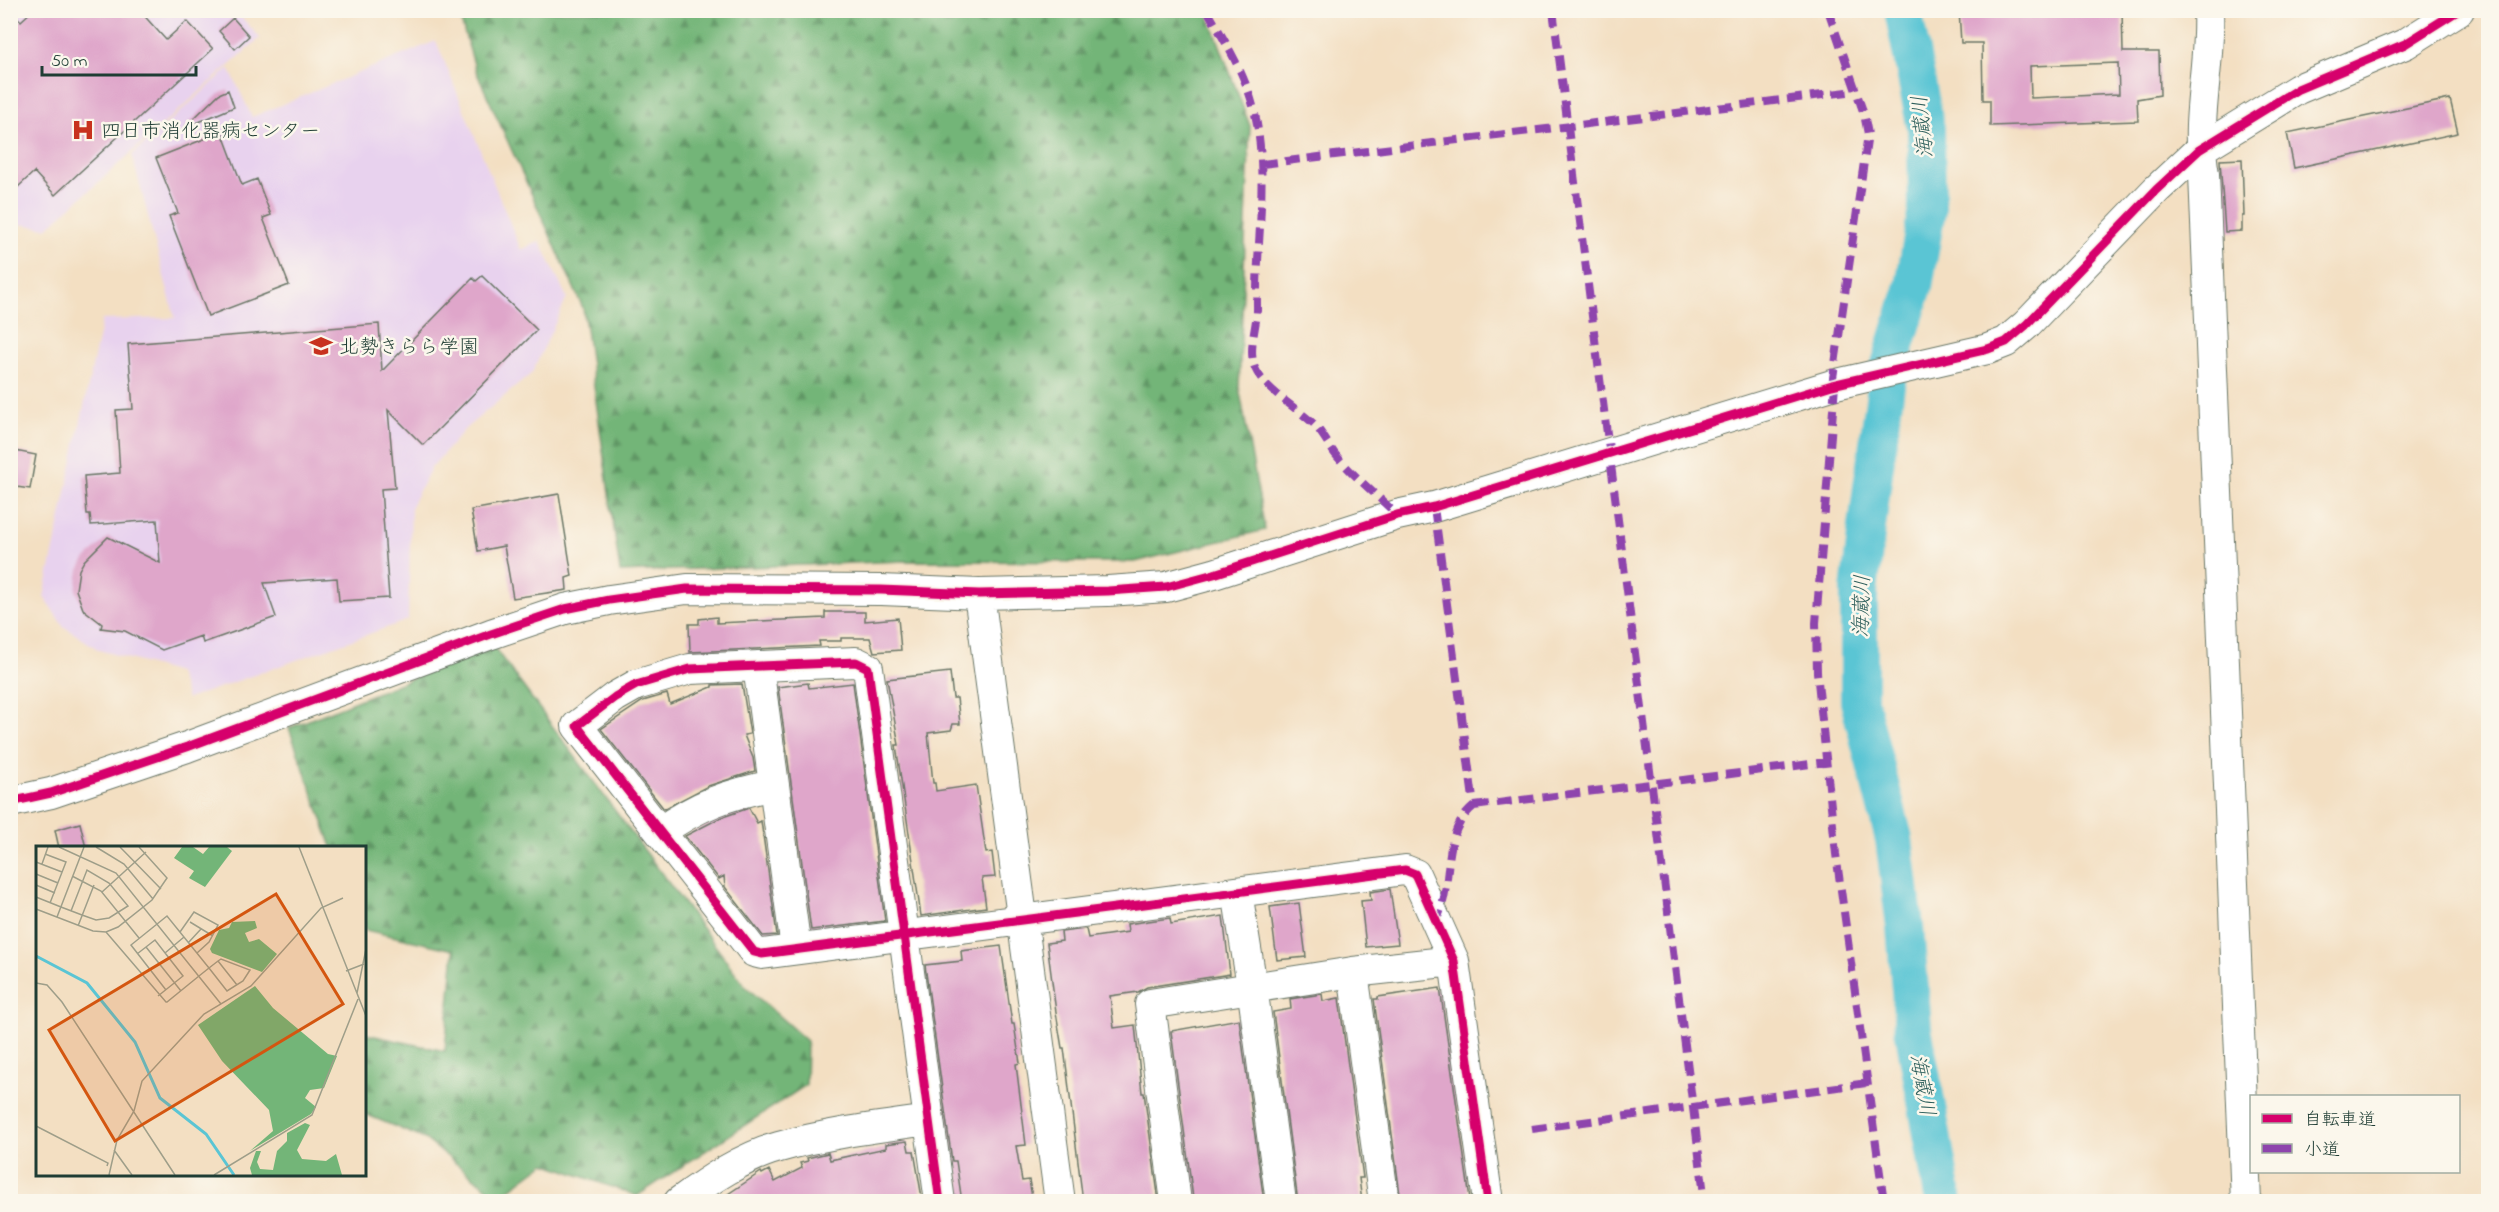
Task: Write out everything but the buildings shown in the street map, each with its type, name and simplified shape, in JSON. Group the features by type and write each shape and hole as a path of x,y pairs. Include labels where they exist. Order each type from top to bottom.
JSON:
{"street":[{"path":"2208,10 2210,32 2199,150 2204,174 2246,1202"},
{"path":"10,802 51,793 187,747 480,638 565,609 651,592 687,589 881,590 979,594 1108,591 1166,587 1214,574 1397,515 1434,507 1838,385 1988,349 2006,342 2026,326 2156,190 2199,150 2298,88 2405,44 2459,10"},
{"path":"979,594 1060,1202"},
{"path":"940,1202 905,935 868,668 856,662 690,669 660,677 615,697 577,726 754,952 762,954 905,935 1023,921 1405,870 1415,874 1454,961 1488,1202"},
{"path":"758,666 796,949"},
{"path":"660,832 709,802 742,791 774,785"},
{"path":"1237,892 1281,1202"},
{"path":"1176,1202 1150,1004 1233,992 1252,986 1454,961"},
{"path":"1353,972 1384,1202"},
{"path":"679,1202 718,1190 778,1147 831,1135 929,1120"}],"shaded area":[{"name":"四日市消化器病センター","path":"11,11 236,11 260,38 47,228 11,223"},
{"name":"北勢きらら学園","path":"436,41 521,250 540,241 567,298 532,373 466,428 431,468 411,506 408,620 187,699 178,673 99,650 63,626 44,597 102,320 175,318 132,155 229,68 252,117"}],"green space":[{"path":"458,11 1207,11 1250,126 1239,387 1265,530 1135,562 905,561 620,572 583,308 476,71"},
{"path":"493,646 745,986 807,1041 806,1085 637,1196 545,1163 499,1197 425,1139 366,1114 366,1034 445,1051 454,950 366,930 366,846 332,846 289,728"}],"waterway":[{"name":"海蔵川","path":"1903,10 1926,129 1927,209 1914,286 1888,371 1859,591 1859,701 1894,839 1905,927 1913,1028 1944,1202"}],"marked path":[{"path":"1207,10 1247,87 1259,138 1262,185 1257,313 1252,345 1255,368 1273,391 1314,424 1342,462 1397,515"},
{"path":"1553,10 1705,1202"},
{"path":"1828,10 1864,114 1868,134 1832,385"},
{"path":"1262,164 1855,91"},
{"path":"1835,385 1816,623 1817,672 1836,854 1884,1202"},
{"path":"1434,507 1474,806 1463,818 1456,831 1442,905 1437,919"},
{"path":"1474,806 1827,762"},
{"path":"1532,1129 1867,1083"}],"cycle path":[{"path":"10,802 51,793 187,747 491,634 565,609 687,589 881,590 979,594 1108,591 1166,587 1214,574 1397,515 1434,507 1832,385 1988,349 2006,342 2026,325 2156,190 2199,150 2298,89 2405,44 2459,10"},
{"path":"940,1202 868,668 856,662 690,669 636,685 615,697 577,726 754,952 762,954 1405,870 1415,874 1454,961 1488,1202"}],"place":[{"name":"四日市消化器病センター","path":"83,130"},
{"name":"北勢きらら学園","path":"321,346"}]}
